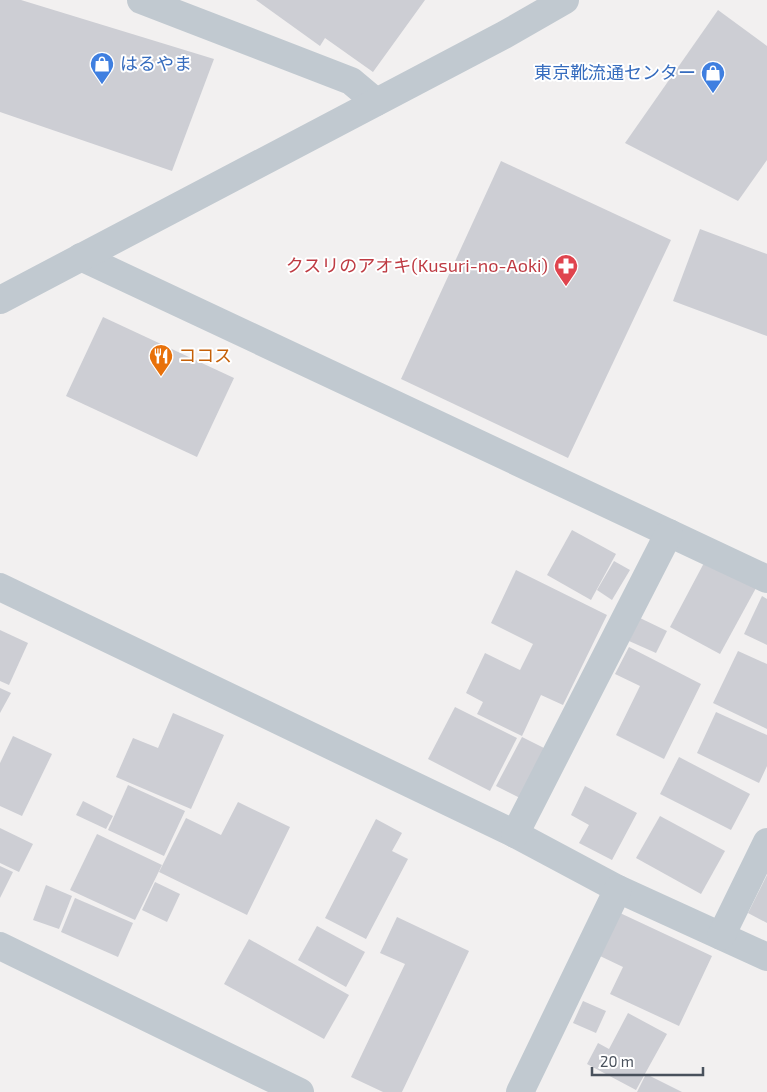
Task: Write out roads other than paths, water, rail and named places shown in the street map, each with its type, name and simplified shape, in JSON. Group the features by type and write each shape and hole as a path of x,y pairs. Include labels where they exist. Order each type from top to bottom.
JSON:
{"street":[{"path":"141,0 351,81 376,102"},
{"path":"0,300 504,35 565,0"},
{"path":"81,258 767,580"},
{"path":"514,834 669,533"},
{"path":"0,587 514,834 618,889 767,957"},
{"path":"722,936 767,842"},
{"path":"520,1092 618,889"},
{"path":"0,946 300,1092"}],"place":[{"name":"はるやま","path":"102,85"},
{"name":"東京靴流通センター","path":"713,94"},
{"name":"クスリのアオキ(Kusuri-no-Aoki)","path":"566,287"},
{"name":"ココス","path":"161,377"}]}
